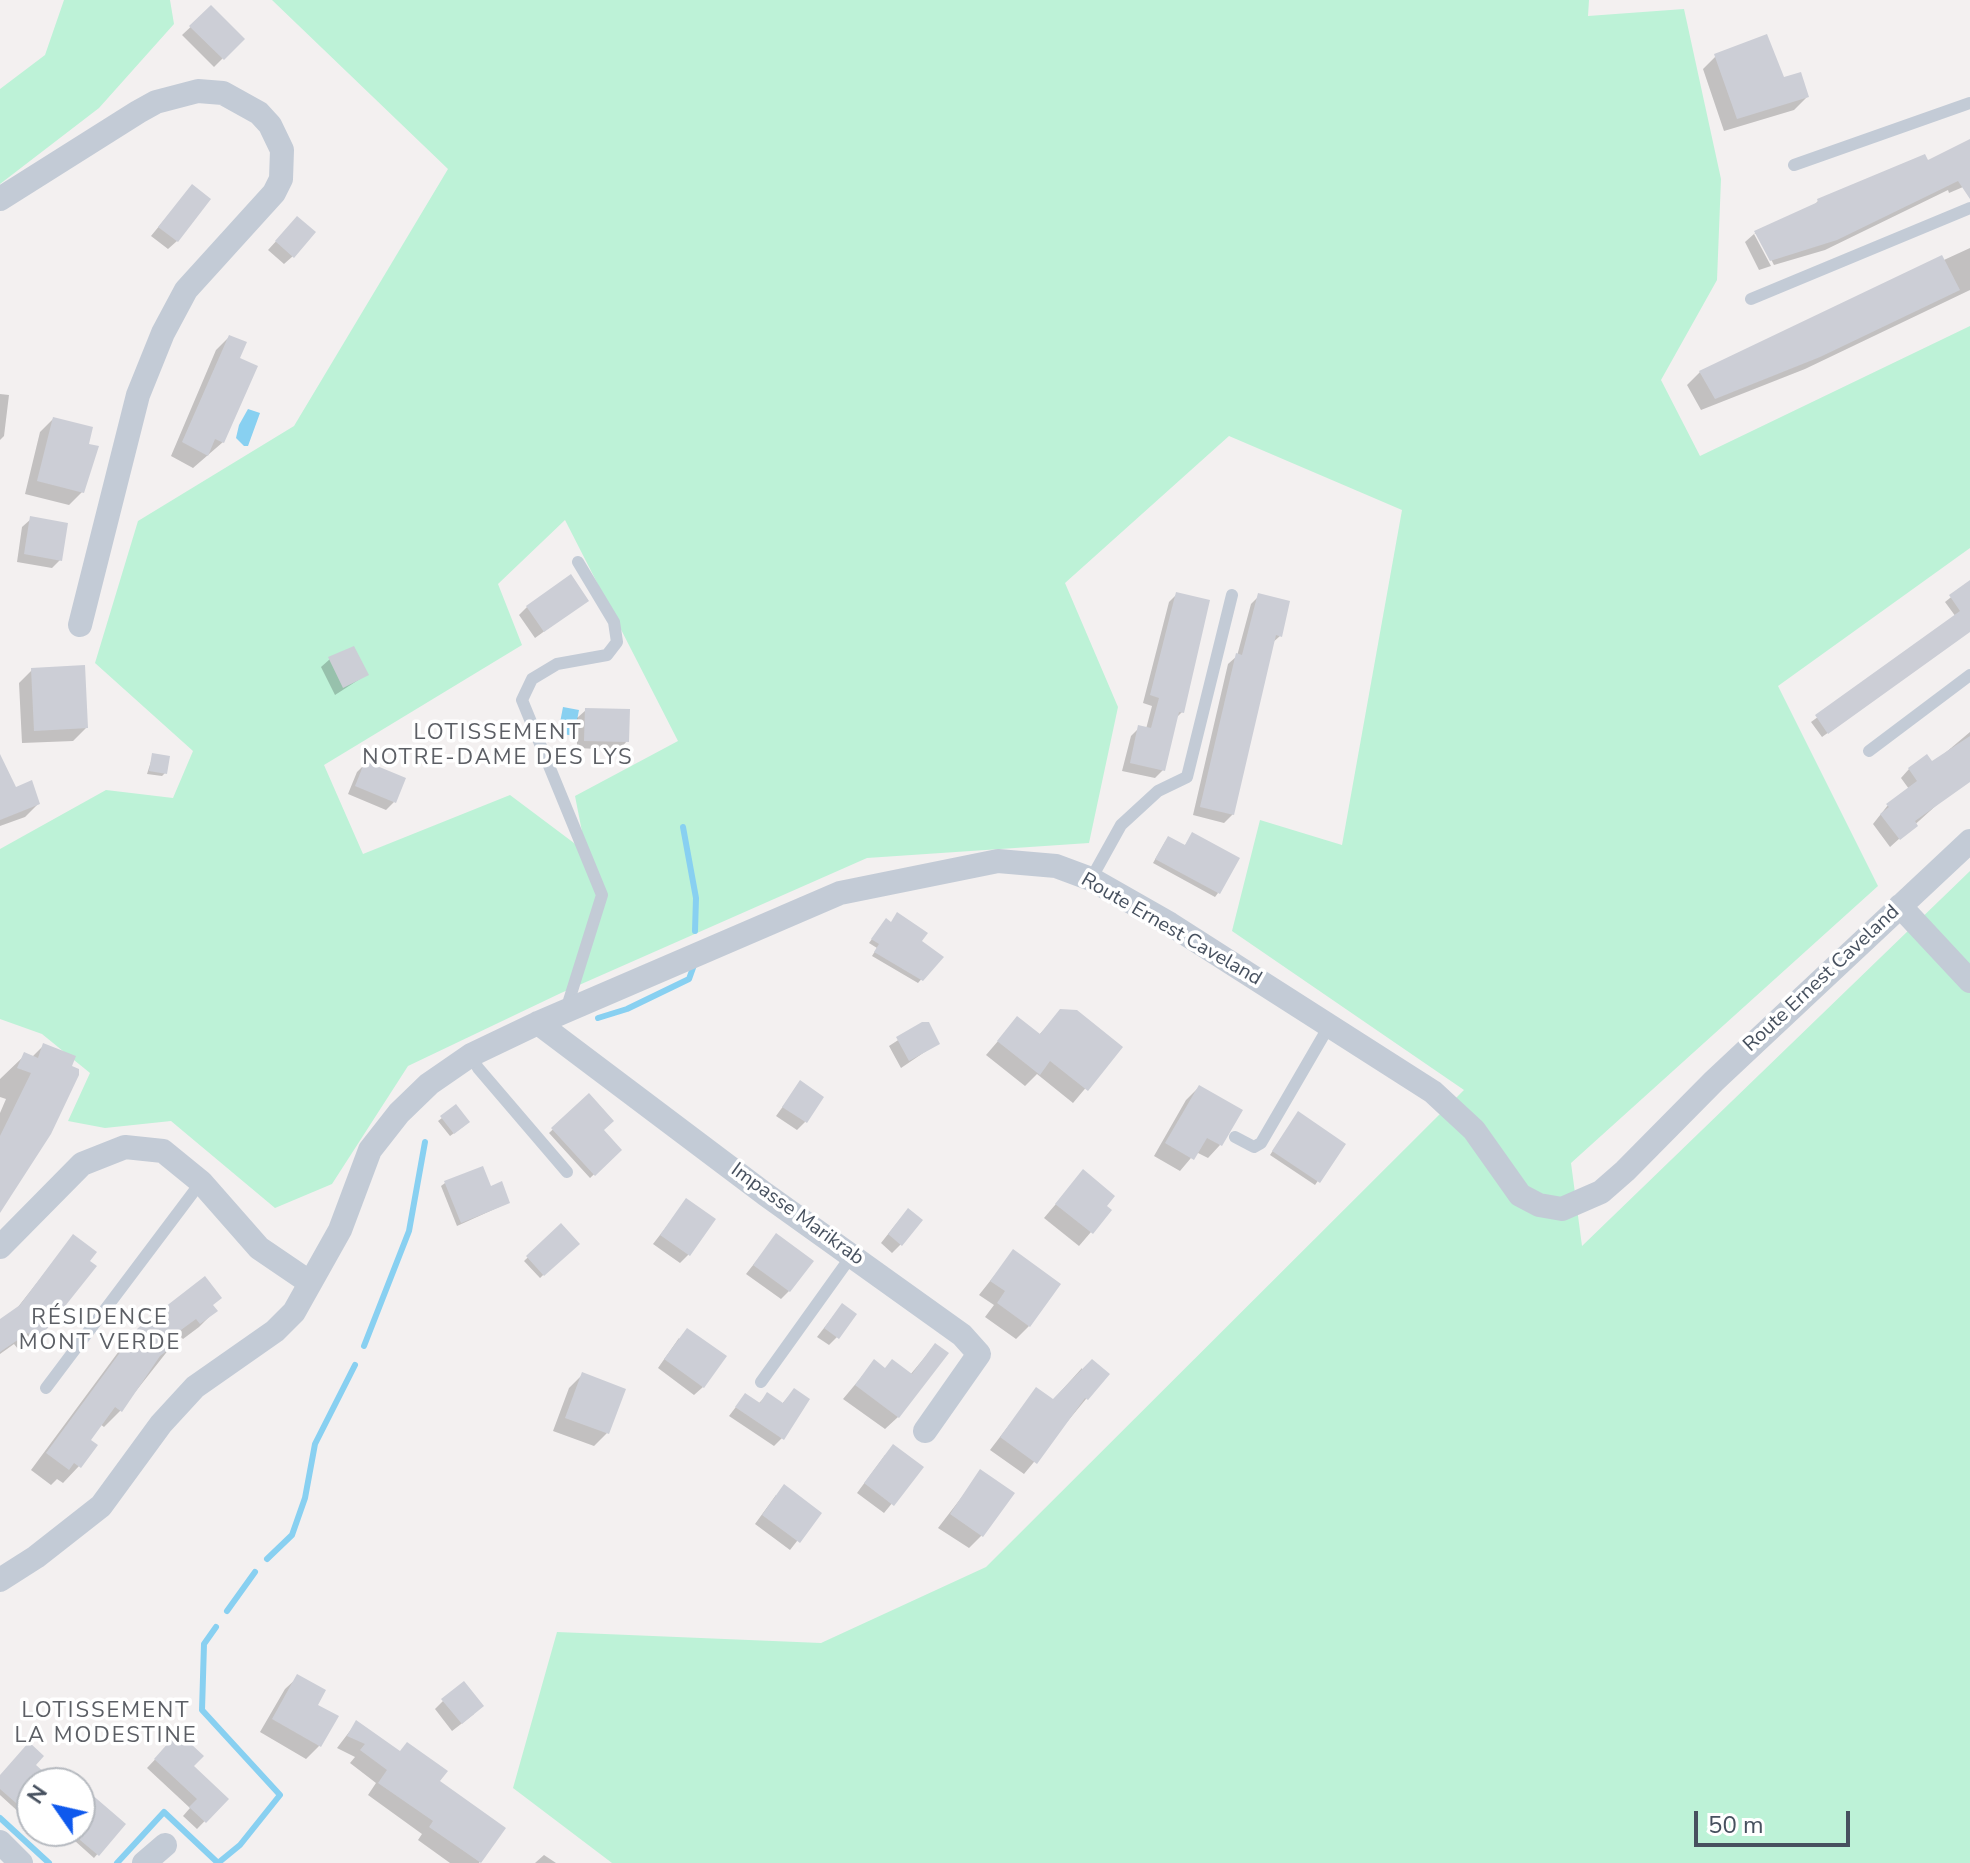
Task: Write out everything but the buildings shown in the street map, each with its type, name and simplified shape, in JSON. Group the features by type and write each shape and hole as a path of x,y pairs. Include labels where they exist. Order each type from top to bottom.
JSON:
{"street":[{"path":"0,199 156,102 198,91 223,93 259,113 277,136 282,150 281,179 274,193 186,290 163,333 138,395 80,625"},
{"name":"Route Ernest Caveland","path":"0,1580 36,1557 101,1506 161,1424 195,1387 275,1331 294,1312 340,1230 370,1150 399,1113 429,1084 471,1055 538,1023 840,893 998,861 1056,866 1091,879 1170,924 1456,1111 1474,1130 1520,1195 1539,1205 1562,1209 1601,1192 1970,841"},
{"path":"1900,906 1970,981"},
{"name":"Impasse Marikrab","path":"538,1023 765,1194 939,1316 979,1354 925,1431"},
{"path":"0,1247 82,1164 125,1147 163,1151 201,1182 259,1248 309,1282"},
{"path":"0,1842 21,1863"},
{"path":"144,1863 165,1845"}],"lane":[{"path":"1794,165 1970,103"},
{"path":"1751,299 1970,208"},
{"path":"566,1010 602,895 522,700 532,679 557,664 607,655 617,642 614,622 578,562"},
{"path":"1091,879 1121,825 1158,791 1187,777 1232,595"},
{"path":"1869,751 1970,675"},
{"path":"1235,1137 1254,1147 1261,1143 1329,1026"},
{"path":"471,1055 478,1068 567,1172"},
{"path":"46,1388 201,1182"},
{"path":"761,1382 852,1255"}],"green space":[{"path":"64,0 170,0 174,24 99,108 0,184 0,89 45,55"},
{"path":"272,0 1589,0 1588,16 1684,9 1721,179 1717,280 1661,380 1700,456 1970,326 1970,548 1778,686 1878,886 1571,1163 1582,1246 1970,871 1970,1863 612,1863 513,1788 557,1632 821,1643 986,1567 1464,1090 1232,931 1260,820 1342,845 1402,510 1229,436 1065,583 1118,707 1089,843 867,858 561,993 408,1066 332,1184 275,1208 171,1121 105,1128 68,1121 90,1073 42,1034 0,1019 0,849 106,790 173,798 193,751 95,663 138,521 294,426 448,169","holes":["565,520 678,741 575,796 586,852 510,795 363,854 324,765 522,645 498,584"]}],"water":[{"path":"248,409 260,413 248,446 244,446 236,438"},
{"path":"563,707 579,710 574,736 558,733"}],"waterway":[{"path":"683,827 696,898 695,931"},
{"path":"598,1018 627,1009 689,979 694,965"},
{"path":"364,1346 409,1231 425,1142"},
{"path":"267,1559 292,1535 305,1498 315,1444 355,1365"},
{"path":"227,1611 255,1572"},
{"path":"216,1627 204,1644 202,1710 280,1795 240,1845 218,1863"},
{"path":"117,1863 164,1812 218,1863"},
{"path":"0,1818 49,1863"}],"district":[{"name":"LOTISSEMENT NOTRE-DAME DES LYS","path":"498,746"},
{"name":"RÉSIDENCE MONT VERDE","path":"100,1332"},
{"name":"LOTISSEMENT LA MODESTINE","path":"106,1724"}]}
